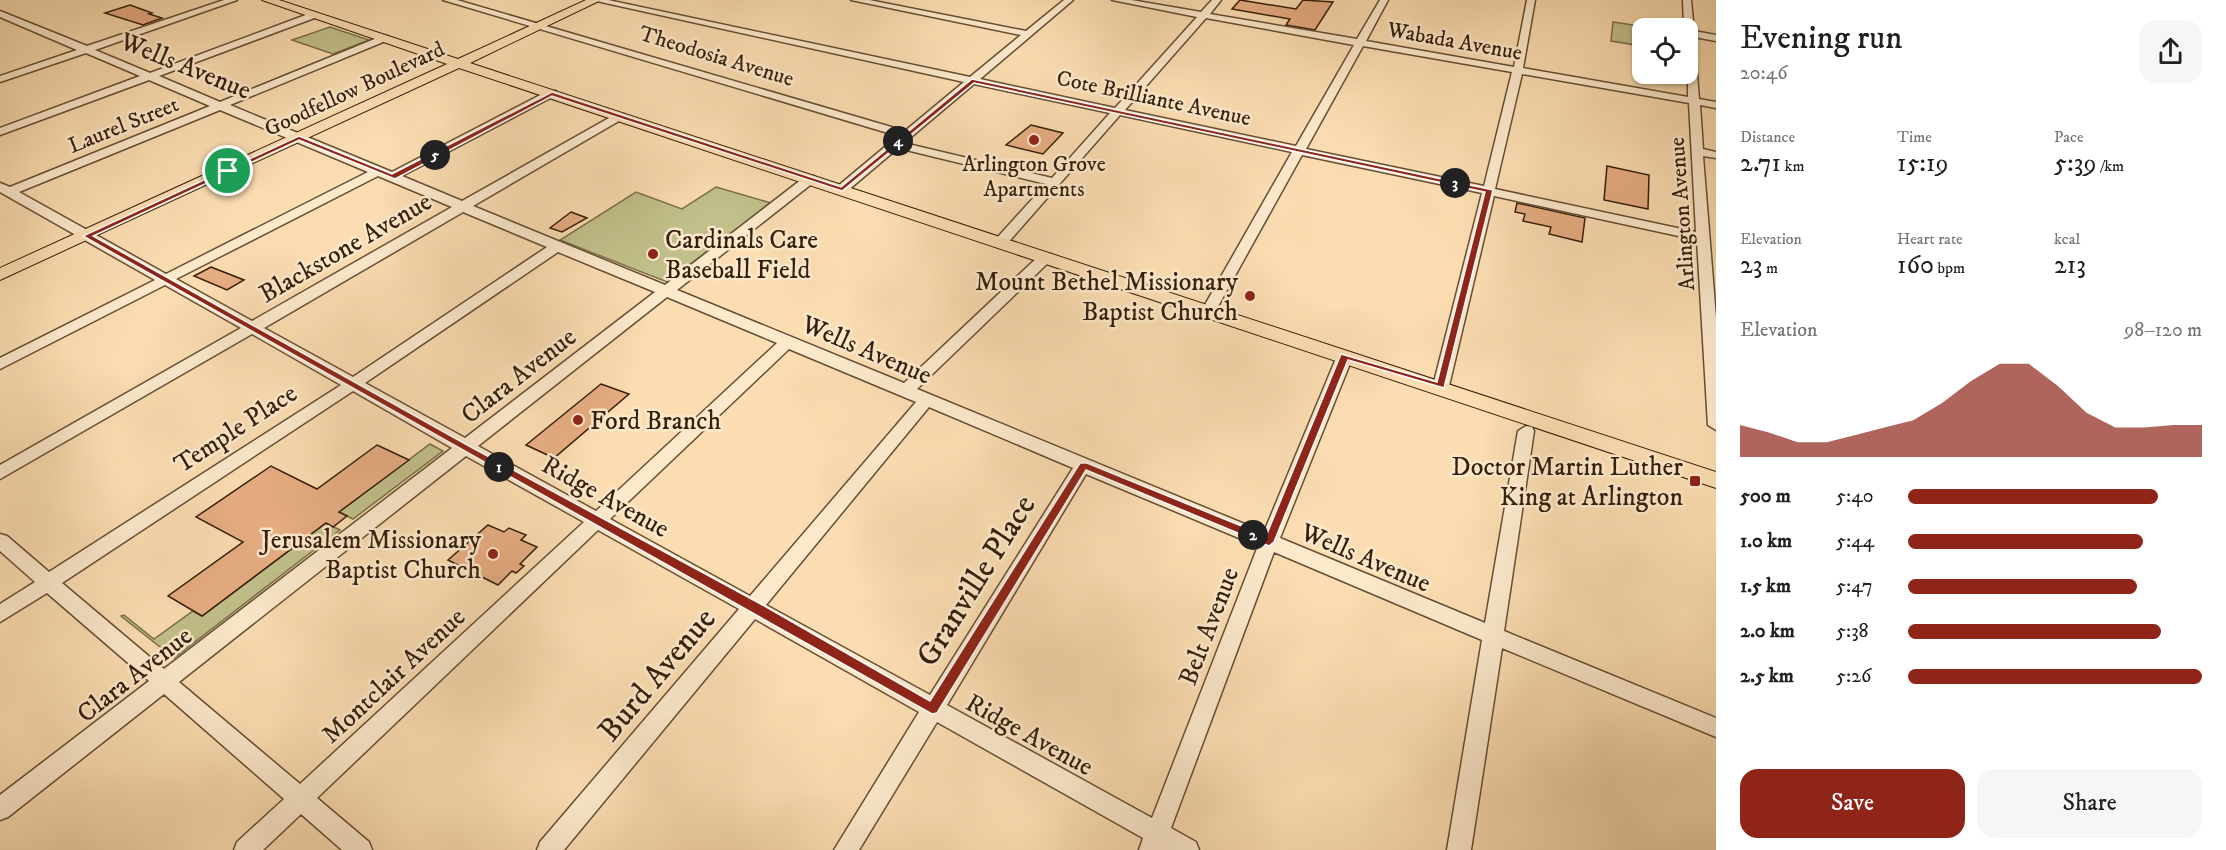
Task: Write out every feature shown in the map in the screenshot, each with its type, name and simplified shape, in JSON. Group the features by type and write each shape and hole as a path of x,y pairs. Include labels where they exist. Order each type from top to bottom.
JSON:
{"main road":[{"path":"268,0 1441,386 1716,480"},
{"name":"Goodfellow Boulevard","path":"0,274 87,236 596,0"}],"street":[{"path":"0,79 233,0"},
{"name":"Theodosia Avenue","path":"447,0 906,135"},
{"name":"Cote Brilliante Avenue","path":"596,0 1703,237"},
{"path":"855,0 1028,34"},
{"path":"842,189 1069,0"},
{"name":"Wabada Avenue","path":"1116,0 1716,105"},
{"path":"1001,242 1217,0"},
{"path":"1209,310 1384,0"},
{"path":"1441,386 1518,70 1531,0"},
{"name":"Arlington Avenue","path":"1688,0 1689,18"},
{"name":"Wells Avenue","path":"0,14 1716,728"},
{"path":"0,132 314,15"},
{"path":"0,28 22,22"},
{"path":"1698,35 1716,38"},
{"name":"Laurel Street","path":"4,189 222,105 385,38"},
{"name":"Arlington Avenue","path":"1694,84 1700,208 1711,282 1716,425"},
{"path":"0,364 165,280 552,93"},
{"name":"Blackstone Avenue","path":"0,472 620,116"},
{"path":"895,144 1054,182"},
{"path":"1698,152 1716,155"},
{"name":"Clara Avenue","path":"0,809 466,449 810,179"},
{"name":"Ridge Avenue","path":"4,189 466,449 754,606 1154,841 1187,850"},
{"path":"1700,208 1716,212"},
{"name":"Temple Place","path":"0,614 353,384 558,246"},
{"path":"905,391 1046,257"},
{"name":"Montclair Avenue","path":"246,850 788,342"},
{"name":"Belt Avenue","path":"1154,841 1269,542 1345,356"},
{"name":"Burd Avenue","path":"549,850 926,400"},
{"path":"1459,850 1526,432"},
{"name":"Granville Place","path":"846,850 1083,465"},
{"path":"0,541 46,584 165,682 360,850"}],"shaded area":[{"path":"1613,22 1632,25 1632,44 1611,41"},
{"path":"330,27 369,40 333,54 292,40"},
{"path":"716,187 771,203 667,282 560,240 636,192 682,209"},
{"path":"430,444 443,451 353,519 339,512"},
{"path":"326,523 340,530 174,658 121,616 124,615 154,639 193,611 202,616"}],"building":[{"path":"1240,0 1296,9 1303,0 1333,2 1315,30 1286,25 1290,19 1232,9"},
{"path":"130,5 162,18 143,25 105,13"},
{"name":"Arlington Grove Apartments","path":"1031,125 1063,133 1043,154 1006,145"},
{"path":"1607,166 1649,175 1648,209 1604,200"},
{"path":"1517,203 1585,218 1582,242 1549,234 1551,227 1523,221 1525,214 1515,212"},
{"path":"571,212 587,218 562,232 550,228"},
{"path":"211,267 244,280 227,290 194,276"},
{"name":"Ford Branch","path":"601,384 629,394 554,458 526,445"},
{"path":"377,445 409,460 339,512 347,516 333,527 326,523 202,616 168,596 243,542 196,517 271,466 317,489"},
{"name":"Jerusalem Missionary Baptist Church","path":"488,525 504,532 509,528 526,535 521,540 537,547 520,564 524,566 516,573 512,571 498,585 448,560"}],"place":[{"name":"Arlington Grove Apartments","path":"1034,140"},
{"name":"Cardinals Care Baseball Field","path":"653,254"},
{"name":"Mount Bethel Missionary Baptist Church","path":"1250,296"},
{"name":"Ford Branch","path":"578,420"},
{"name":"Doctor Martin Luther King at Arlington","path":"1695,481"},
{"name":"Jerusalem Missionary Baptist Church","path":"493,554"}],"route":[{"path":"972,81 1489,190 1441,386 1345,356 1269,542 1083,465 932,709 754,606 466,449 87,236 228,171 299,138 392,177 552,93 842,189 972,81"}]}
